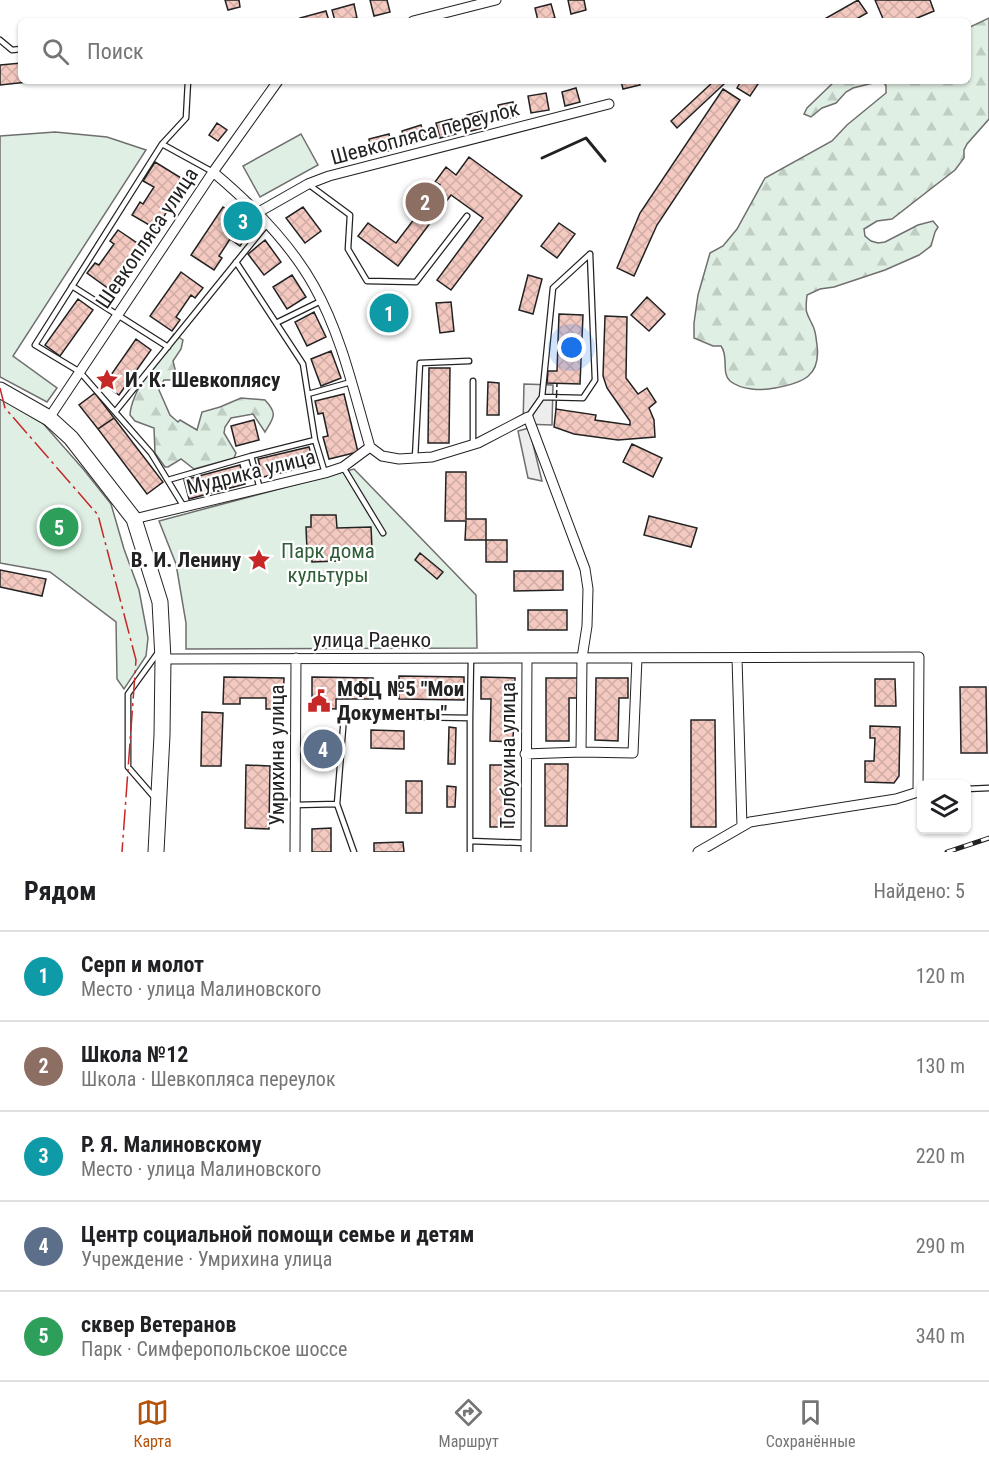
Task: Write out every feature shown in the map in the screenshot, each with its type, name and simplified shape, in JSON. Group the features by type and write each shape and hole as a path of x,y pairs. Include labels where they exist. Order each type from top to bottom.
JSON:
{"main road":[{"path":"0,390 49,418 70,438 134,519 160,602 163,652 156,852"}],"street":[{"path":"424,18 496,0"},
{"name":"Шевкопляса улица","path":"49,418 213,172 276,84"},
{"name":"Шевкопляса переулок","path":"257,213 309,184 340,173 609,104"},
{"path":"213,172 277,233 314,285 340,345 370,447 382,456 399,459 432,457 472,444 528,417 585,569 588,607 582,658 581,752"},
{"name":"Мудрика улица","path":"134,519 325,473 343,467 370,447"},
{"name":"улица Раенко","path":"163,652 296,658 919,657 920,780"},
{"name":"Умрихина улица","path":"295,852 296,658"},
{"name":"Толбухина улица","path":"526,848 527,658"},
{"path":"525,754 633,753 637,658"},
{"path":"737,658 742,826"},
{"path":"698,852 750,822 896,799 917,793"}],"lane":[{"path":"0,40 12,50 18,49"},
{"path":"184,507 151,453 80,372 34,345 162,144 186,118 188,84"},
{"path":"162,144 213,172"},
{"path":"309,184 350,215 348,249 367,280 416,282 467,216"},
{"path":"115,412 267,224"},
{"path":"528,417 542,397 553,288 590,254 595,380 583,398 542,397"},
{"path":"236,262 303,364 315,440 325,473"},
{"path":"72,286 168,347"},
{"path":"276,323 321,301"},
{"path":"415,458 420,363 469,361"},
{"path":"472,444 473,381"},
{"path":"308,394 351,382"},
{"path":"168,480 315,440"},
{"path":"251,456 260,489"},
{"path":"343,467 383,533"},
{"path":"159,803 128,767 128,694 163,652"},
{"path":"470,852 471,658"},
{"path":"354,852 337,804 344,716 470,718"},
{"path":"971,789 989,788"},
{"path":"295,806 337,804"},
{"path":"470,841 526,848"}],"green space":[{"path":"989,18 989,119 967,144 964,158 955,170 892,219 877,221 864,229 865,236 878,243 885,242 918,225 933,221 938,227 931,246 919,255 885,270 807,295 807,312 815,331 817,345 816,364 808,376 794,384 764,389 746,388 730,381 727,378 725,355 721,346 713,346 694,338 698,295 710,253 723,246 737,229 765,178 832,141 847,125 886,93 885,84 971,84 971,27"},
{"path":"832,84 869,84 853,88 836,103 822,108 811,117 804,114 807,108"},
{"path":"55,132 107,137 146,150 13,356 57,388 47,402 0,377 0,136"},
{"path":"301,134 318,165 260,197 243,166"},
{"path":"174,334 183,340 181,349 173,361 177,377 174,380 164,380 159,390 170,415 178,422 180,420 197,430 202,412 241,398 265,400 272,409 273,416 265,432 253,414 231,418 224,433 236,453 234,458 194,469 181,459 165,467 155,453 154,428 135,421 130,415 135,395"},
{"path":"0,398 40,420 111,504 139,590 148,638 146,656 124,689 117,679 116,622 50,572 0,563"},
{"name":"Парк дома культуры","path":"354,469 476,595 477,648 186,649 186,623 176,564 159,521"}],"shaded area":[{"path":"524,384 553,385 552,425 523,424"},
{"path":"529,428 542,481 528,478 518,431"}],"building":[{"path":"225,0 239,0 240,7 228,10"},
{"path":"370,0 387,0 390,12 374,16"},
{"path":"568,0 584,0 586,10 571,14"},
{"path":"858,0 867,13 858,18 826,18"},
{"path":"875,0 930,0 934,11 917,18 883,18"},
{"path":"354,4 357,18 334,18 332,10"},
{"path":"551,4 555,18 537,18 535,8"},
{"path":"326,11 328,18 300,18"},
{"path":"18,63 18,83 0,85 0,65"},
{"path":"622,84 640,84 640,85 623,89"},
{"path":"711,84 724,84 677,128 671,121"},
{"path":"739,84 758,84 750,96 737,88"},
{"path":"576,88 580,102 565,106 562,92"},
{"path":"723,89 740,100 657,225 634,276 617,268 640,213"},
{"path":"546,93 549,110 531,113 528,96"},
{"path":"513,102 516,117 501,120 498,105"},
{"path":"482,111 486,127 471,131 467,115"},
{"path":"452,119 456,134 440,138 436,123"},
{"path":"217,123 227,130 218,141 209,135"},
{"path":"421,125 425,140 406,146 402,131"},
{"path":"389,134 393,150 372,154 369,139"},
{"path":"469,157 522,196 451,290 437,280 483,218 451,195 398,266 358,236 368,223 396,243 440,185 435,182 446,167 456,175"},
{"path":"155,162 186,181 156,229 132,215 140,202 143,204 154,187 143,181"},
{"path":"223,207 253,227 240,246 230,239 219,256 222,258 214,270 191,255"},
{"path":"303,207 321,231 305,243 286,218"},
{"path":"559,223 575,234 557,258 541,246"},
{"path":"118,230 140,245 109,289 87,273 95,263 99,265 114,244 110,241"},
{"path":"265,240 281,262 264,275 248,254"},
{"path":"181,272 203,288 195,298 191,295 176,317 180,320 172,331 150,316"},
{"path":"292,275 306,297 287,309 273,287"},
{"path":"528,275 542,279 533,314 519,310"},
{"path":"647,297 665,314 649,331 631,315"},
{"path":"78,299 93,310 60,356 45,345"},
{"path":"451,302 454,331 440,333 436,303"},
{"path":"314,312 326,337 307,346 295,322"},
{"path":"559,314 583,315 580,384 547,383 548,371 557,371"},
{"path":"605,316 627,317 626,378 638,394 647,388 656,402 649,408 654,420 655,437 618,440 574,434 554,427 556,409 596,415 595,420 630,425 630,421 607,388 603,376"},
{"path":"136,339 151,350 119,395 104,385"},
{"path":"331,351 341,378 321,386 311,359"},
{"path":"429,368 450,368 449,443 428,443"},
{"path":"488,382 499,383 499,415 487,415"},
{"path":"95,393 114,418 98,429 79,405"},
{"path":"344,394 358,452 329,459 323,437 328,436 323,413 318,414 315,401"},
{"path":"114,418 163,482 147,494 98,429"},
{"path":"254,420 259,440 236,446 231,426"},
{"path":"632,444 662,458 653,477 623,462"},
{"path":"309,447 314,465 263,477 258,459"},
{"path":"240,465 245,484 189,499 184,480"},
{"path":"446,472 466,472 466,519 486,519 486,540 465,540 466,521 445,521"},
{"path":"311,515 336,515 337,528 371,527 372,548 336,549 336,561 312,562 311,550 307,550 306,527 311,527"},
{"path":"649,516 697,528 691,547 644,535"},
{"path":"486,540 507,540 507,562 486,562"},
{"path":"420,553 443,572 437,579 415,560"},
{"path":"0,570 46,579 42,596 0,587"},
{"path":"514,571 563,571 563,590 514,591"},
{"path":"528,610 567,610 567,630 528,630"},
{"path":"399,676 464,677 464,700 399,699"},
{"path":"224,677 284,678 283,709 266,709 266,698 240,698 240,704 223,704"},
{"path":"312,677 373,678 373,699 336,699 336,709 312,708"},
{"path":"481,677 515,678 513,742 490,741 491,699 481,699"},
{"path":"546,678 579,678 579,698 569,698 569,741 546,741"},
{"path":"596,678 628,678 628,698 619,698 618,741 595,740"},
{"path":"875,679 895,679 896,706 875,706"},
{"path":"960,687 986,687 987,753 961,753"},
{"path":"202,712 223,713 221,766 201,766"},
{"path":"691,720 715,720 716,827 691,827"},
{"path":"870,726 900,727 899,776 894,783 865,782 865,761 874,761 875,738 870,738"},
{"path":"449,727 456,728 455,764 448,764"},
{"path":"371,730 404,731 404,749 371,748"},
{"path":"315,733 332,733 331,765 315,764"},
{"path":"545,764 568,764 567,826 545,826"},
{"path":"246,765 270,766 269,829 245,828"},
{"path":"490,765 513,765 513,827 490,827"},
{"path":"406,781 422,781 422,813 406,813"},
{"path":"447,786 456,787 455,807 447,807"},
{"path":"331,828 331,852 312,852 312,829"},
{"path":"403,842 404,852 374,852 374,843"}],"railway":[{"path":"947,852 989,838"}],"fence":[{"path":"556,409 557,383"}],"wall":[{"path":"542,158 586,138 605,161"}],"power":[{"path":"0,388 5,408 98,515 136,660 122,852"}],"place":[{"name":"Школа №12","path":"425,202"},
{"name":"Р. Я. Малиновскому","path":"243,221"},
{"name":"Серп и молот","path":"389,313"},
{"name":"И. К. Шевкоплясу","path":"107,380"},
{"name":"сквер Ветеранов","path":"59,527"},
{"name":"В. И. Ленину","path":"259,560"},
{"name":"МФЦ №5 \"Мои Документы\"","path":"319,701"},
{"name":"Центр социальной помощи семье и детям","path":"323,749"}]}
